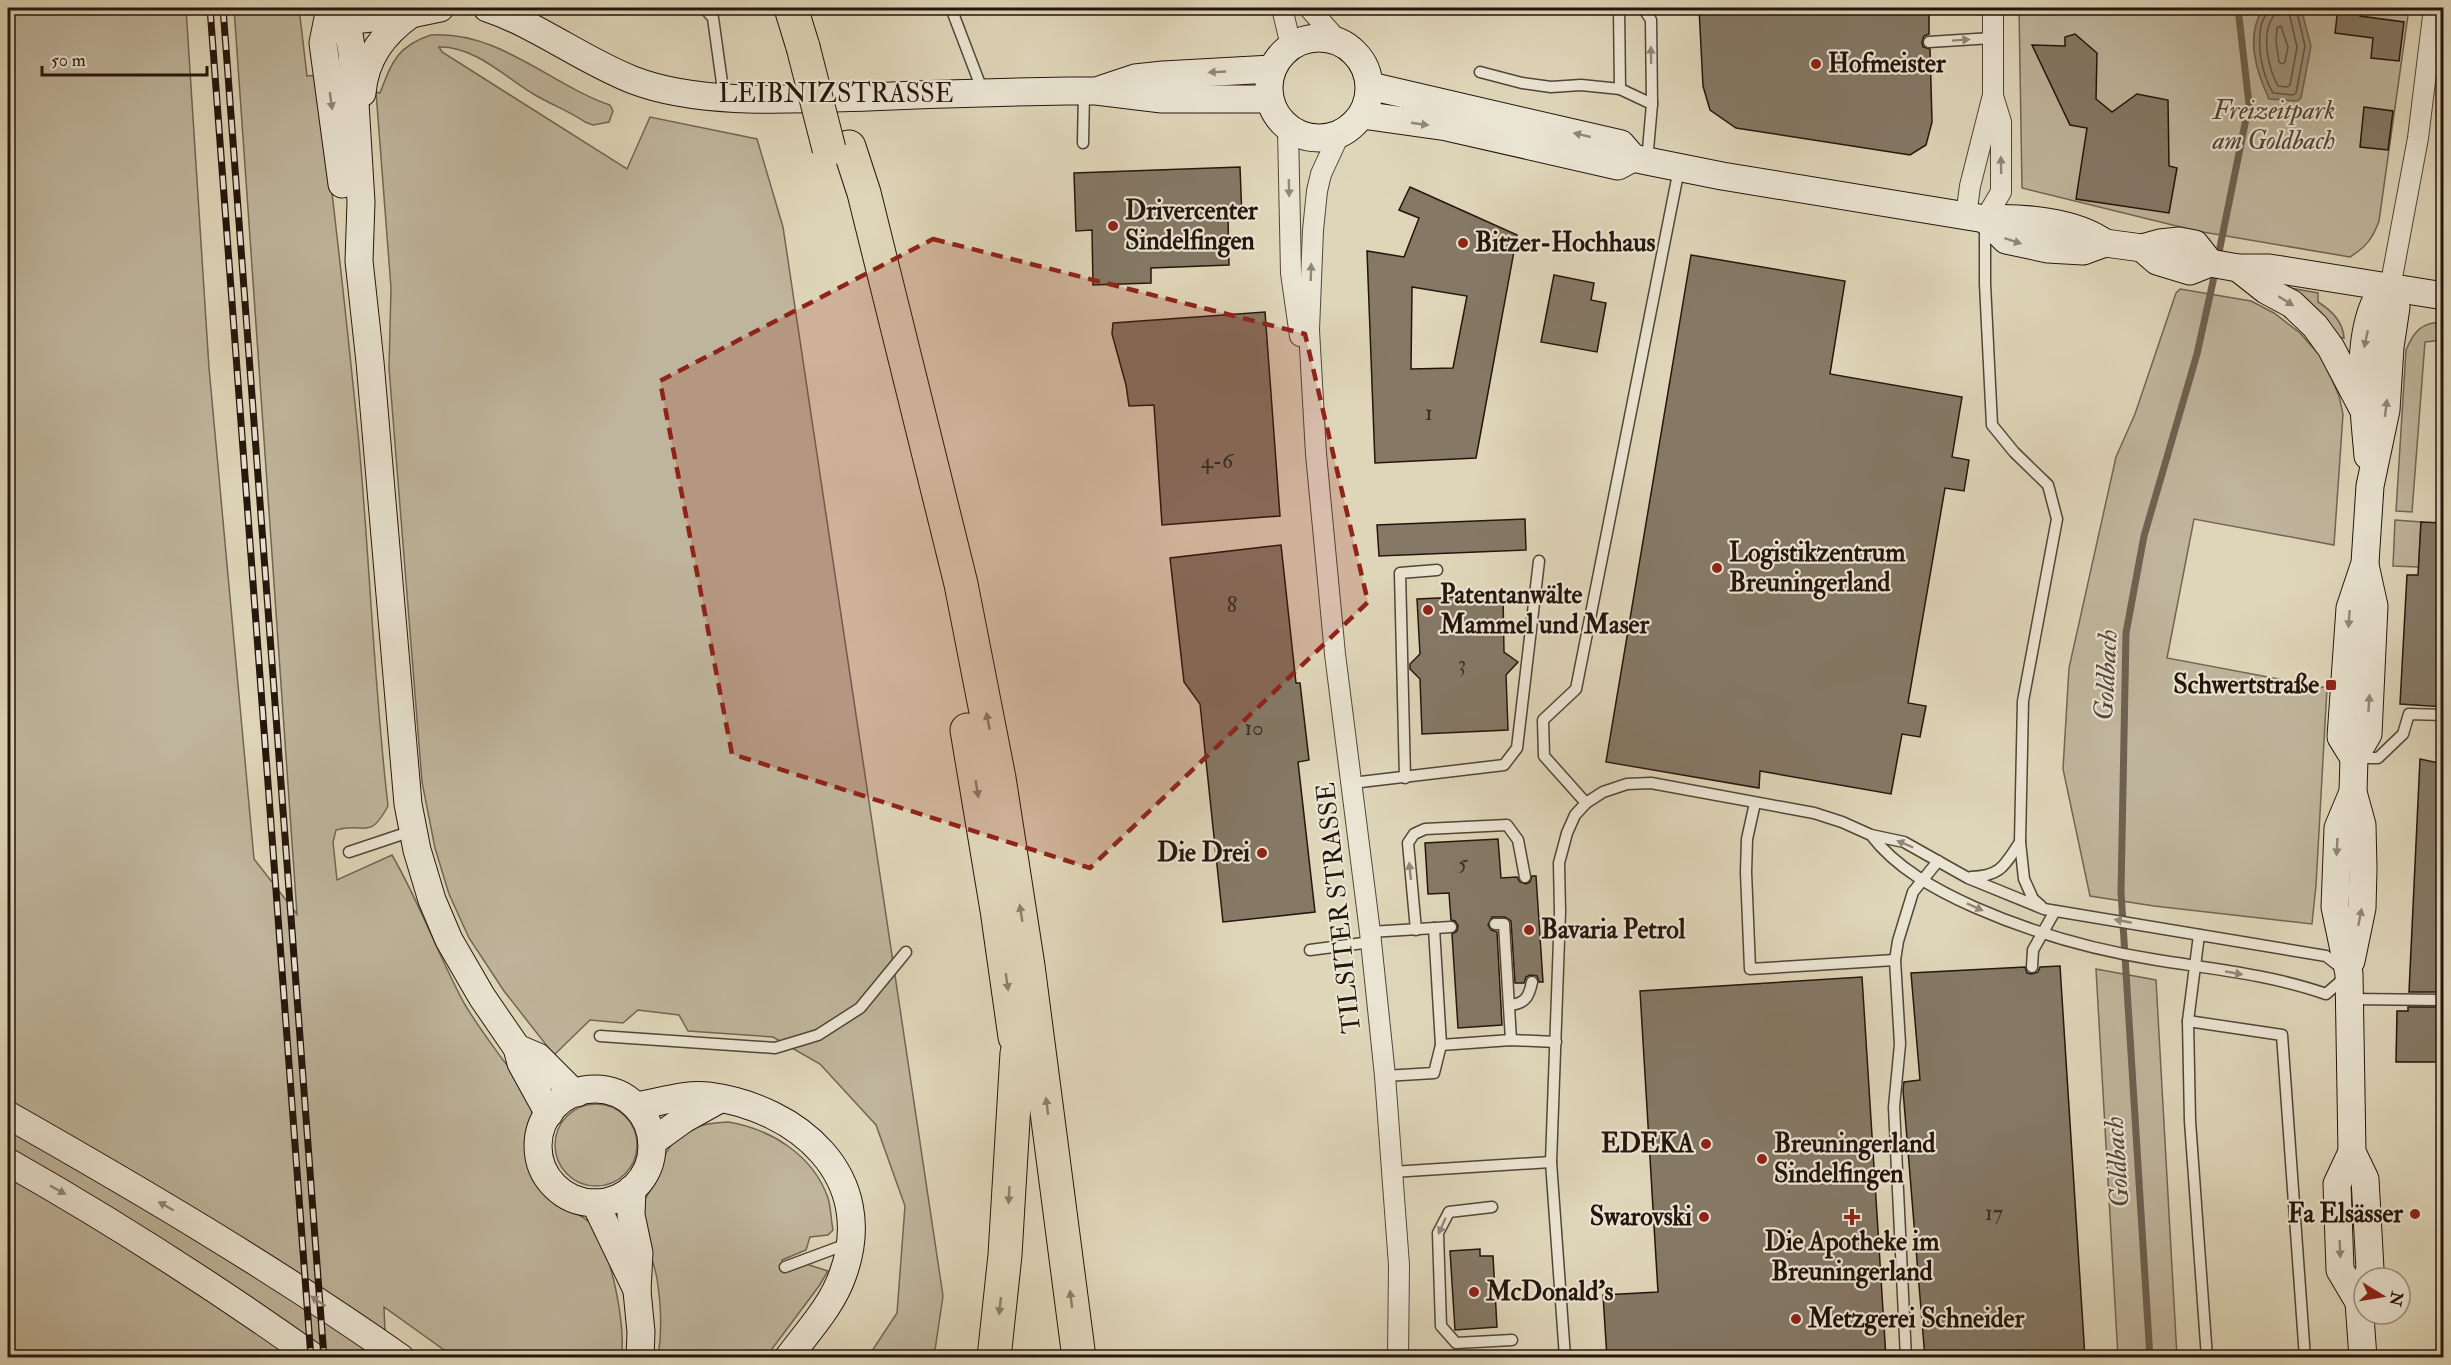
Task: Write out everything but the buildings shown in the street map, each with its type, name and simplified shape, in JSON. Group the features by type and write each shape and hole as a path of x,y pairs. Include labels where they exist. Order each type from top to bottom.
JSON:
{"highway":[{"path":"791,8 813,47"},
{"path":"813,8 813,47 839,148 938,573 971,748 1017,1053 1056,1358"},
{"path":"839,148 864,193 961,584 999,778 1029,966 1079,1358"},
{"path":"994,1358 1005,1255 1017,1053"}],"street":[{"path":"330,8 323,43 346,224 359,261"},
{"path":"336,8 347,21 352,53 360,202 359,261 370,362 404,772 413,831 432,900 449,940 482,998 517,1048 521,1063 549,1114"},
{"path":"342,8 362,18 411,14 440,8"},
{"name":"LEIBNIZSTRASSE","path":"487,8 511,16 576,54 634,80 675,91 724,97 774,100 1090,91 1162,99 1269,99"},
{"path":"1282,8 1291,46"},
{"path":"1309,8 1360,60 1367,72 1370,86 1368,101 1362,115 1352,127 1339,135 1313,139 1300,136 1280,121 1269,99 1268,84 1272,69 1279,57 1302,40 1314,38 1340,42"},
{"path":"1975,218 1970,186 1993,95 1993,8"},
{"path":"2352,1280 2340,1270 2337,1184 2352,1152 2349,986 2362,908 2363,869 2362,825 2353,792 2354,758 2341,737 2341,730 2350,608 2365,563 2370,486 2386,410 2390,346 2396,307 2390,288 2418,138 2435,64 2434,8"},
{"path":"356,145 363,84 369,61 384,38 411,14"},
{"name":"LEIBNIZSTRASSE","path":"1090,91 1135,78 1272,69"},
{"path":"1370,86 1621,144 1640,159 1679,167 1975,218 2008,218 2081,230 2105,243 2142,248 2157,261 2198,259 2238,268 2269,268 2444,296"},
{"path":"1975,218 2001,192 2001,122 1993,95"},
{"path":"1362,115 1447,127 1618,166 1640,159"},
{"name":"TILSITER STRASSE","path":"1288,129 1291,273 1316,454"},
{"name":"TILSITER STRASSE","path":"1339,135 1321,174 1312,230 1309,330 1316,454 1335,654 1371,937 1385,1076 1399,1265 1398,1358"},
{"path":"2238,268 2266,290 2292,304 2315,326 2331,348 2364,411"},
{"path":"2370,486 2364,411 2364,345 2375,303 2390,288"},
{"path":"517,1048 538,1057 571,1090 577,1093"},
{"path":"600,1089 620,1095 636,1106 647,1122 652,1142 651,1161 643,1178 632,1189 613,1201 595,1203 583,1202 566,1195 551,1183 538,1149 539,1136 549,1114 563,1100 577,1093 600,1089"},
{"path":"636,1106 695,1095 737,1102 772,1114 789,1123 818,1147 837,1175 845,1193 850,1214 850,1244 843,1274 834,1296 788,1358"},
{"path":"652,1142 684,1119 720,1099"},
{"path":"8,1115 276,1273 401,1358"},
{"path":"8,1162 83,1204 224,1294 315,1358"},
{"path":"632,1189 631,1215 639,1253 640,1358"},
{"path":"595,1203 638,1291"},
{"path":"2363,1326 2363,1358"}],"lane":[{"path":"704,8 713,18 724,97"},
{"path":"951,8 983,93"},
{"path":"1619,8 1620,89"},
{"path":"1640,159 1652,104 1651,20 1643,8"},
{"path":"1929,42 1992,38"},
{"path":"1480,72 1522,83 1551,87 1581,85 1620,89 1652,104"},
{"path":"1083,143 1090,91"},
{"path":"1586,803 1544,756 1543,720 1576,689 1679,167"},
{"path":"1975,218 1985,284 1992,425 2014,452 2048,485 2057,519 2023,700 2020,842 2024,879 2033,899 2050,910"},
{"path":"1352,783 1504,765 1517,748 1539,561"},
{"path":"1405,778 1400,573 1437,570"},
{"path":"2354,758 2378,758 2403,734 2409,714 2444,715"},
{"path":"1565,1357 1551,1162 1559,863 1567,832 1575,815 1586,803 1603,792 1627,784 1651,783 1814,813 1842,822 1870,835 1904,842 1968,878 2050,910 2091,915 2155,928 2326,956 2349,986"},
{"path":"1755,803 1747,840 1749,969 1895,960"},
{"path":"1416,930 1408,843 1413,834 1425,829 1507,825 1518,840 1525,877"},
{"path":"349,852 413,831"},
{"path":"1870,835 1884,852 1951,897 2042,934 2156,960 2295,984 2326,994 2349,986 2444,1000"},
{"path":"1968,878 1989,876 2001,870 2020,842"},
{"path":"1906,1358 1894,1107 1900,1044 1895,960 1898,941 1914,892 1938,861"},
{"path":"2032,967 2033,950 2042,934 2050,910"},
{"path":"1495,924 1504,924 1511,1040"},
{"path":"1310,950 1371,937 1451,927"},
{"path":"1385,1076 1434,1073 1441,1045 1434,928"},
{"path":"2199,935 2188,1021 2190,1121 2207,1358"},
{"path":"600,1036 775,1048 818,1035 860,1008 906,952"},
{"path":"1509,1005 1523,1002 1529,996 1532,982"},
{"path":"2188,1021 2282,1035 2305,1358"},
{"path":"1441,1045 1511,1040 1556,1042"},
{"path":"1392,1172 1551,1162"},
{"path":"1492,1207 1449,1212 1438,1233 1442,1326 1456,1343 1512,1340"},
{"path":"785,1267 835,1247 850,1244"}],"highlighted area":[{"path":"933,239 1305,334 1368,602 1090,868 732,754 660,381"}],"green space":[{"path":"8,8 186,8 209,368 254,859 297,914 234,8 299,8 307,76 318,75 340,260 359,444 388,806 382,817 371,827 336,830 333,842 337,880 392,855 464,1003 528,1095 532,1117 527,1159 536,1180 548,1196 589,1222 604,1247 619,1307 621,1357 454,1357 384,1307 386,1357 8,1357"},
{"name":"Freizeitpark am Goldbach","path":"2019,8 2409,8 2379,221 2365,246 2350,257 2197,231 2022,188"},
{"path":"431,35 456,36 479,41 502,50 588,96 610,105 613,111 609,122 593,125 535,95 478,57 452,48 439,47 442,52 627,169 650,117 757,139 783,227 943,1296 934,1357 868,1357 897,1313 905,1206 876,1125 820,1064 773,1037 688,1031 679,1015 638,1010 623,1023 590,1020 554,1055 504,991 469,938 449,894 435,848 422,782 389,368 391,288 376,92 380,93 397,56 410,44"},
{"path":"2290,288 2318,293 2318,302 2335,317 2341,326 2344,338 2332,336"},
{"path":"2180,289 2251,301 2274,313 2300,333 2323,359 2339,396 2343,414 2334,545 2194,519 2167,658 2327,688 2312,924 2154,906 2090,896 2063,769 2069,668 2116,457 2135,414 2176,293"},
{"path":"2443,322 2443,340 2425,342 2412,512 2396,511 2406,350 2420,329 2429,324"},
{"path":"2395,520 2421,522 2419,560 2443,568 2393,566"},
{"path":"2096,969 2156,980 2177,1357 2118,1357"},
{"path":"596,1104 612,1108 625,1116 633,1129 637,1145 633,1161 625,1174 612,1182 596,1186 580,1182 567,1174 559,1161 555,1145 559,1129 567,1116 580,1108"},
{"path":"728,1122 775,1138 788,1146 812,1169 828,1198 833,1230 828,1235 810,1237 806,1250 782,1260 785,1272 806,1264 828,1271 766,1357 658,1357 659,1298 655,1271 643,1229 644,1203 657,1179 666,1153 678,1138 692,1128"}],"water":[{"path":"2301,8 2311,46 2301,98 2297,101 2269,99 2260,77 2254,54 2255,31 2263,9"}],"waterway":[{"name":"Goldbach","path":"2218,257 2249,104 2238,8"},
{"name":"Goldbach","path":"2150,1358 2121,892 2126,633 2144,536 2197,354 2216,268"}],"railway":[{"path":"210,8 311,1358"},
{"path":"223,8 324,1358"}],"place":[{"name":"Hofmeister","path":"1816,64"},
{"name":"Drivercenter Sindelfingen","path":"1113,226"},
{"name":"Bitzer-Hochhaus","path":"1463,243"},
{"name":"Logistikzentrum Breuningerland","path":"1717,568"},
{"name":"Patentanwälte Mammel und Maser","path":"1428,610"},
{"name":"Schwertstraße","path":"2331,685"},
{"name":"Die Drei","path":"1262,853"},
{"name":"Bavaria Petrol","path":"1529,930"},
{"name":"EDEKA","path":"1706,1144"},
{"name":"Breuningerland Sindelfingen","path":"1762,1159"},
{"name":"Fa Elsässer","path":"2415,1214"},
{"name":"Swarovski","path":"1704,1217"},
{"name":"Die Apotheke im Breuningerland","path":"1852,1217"},
{"name":"McDonald's","path":"1474,1292"},
{"name":"Metzgerei Schneider","path":"1796,1319"}]}
